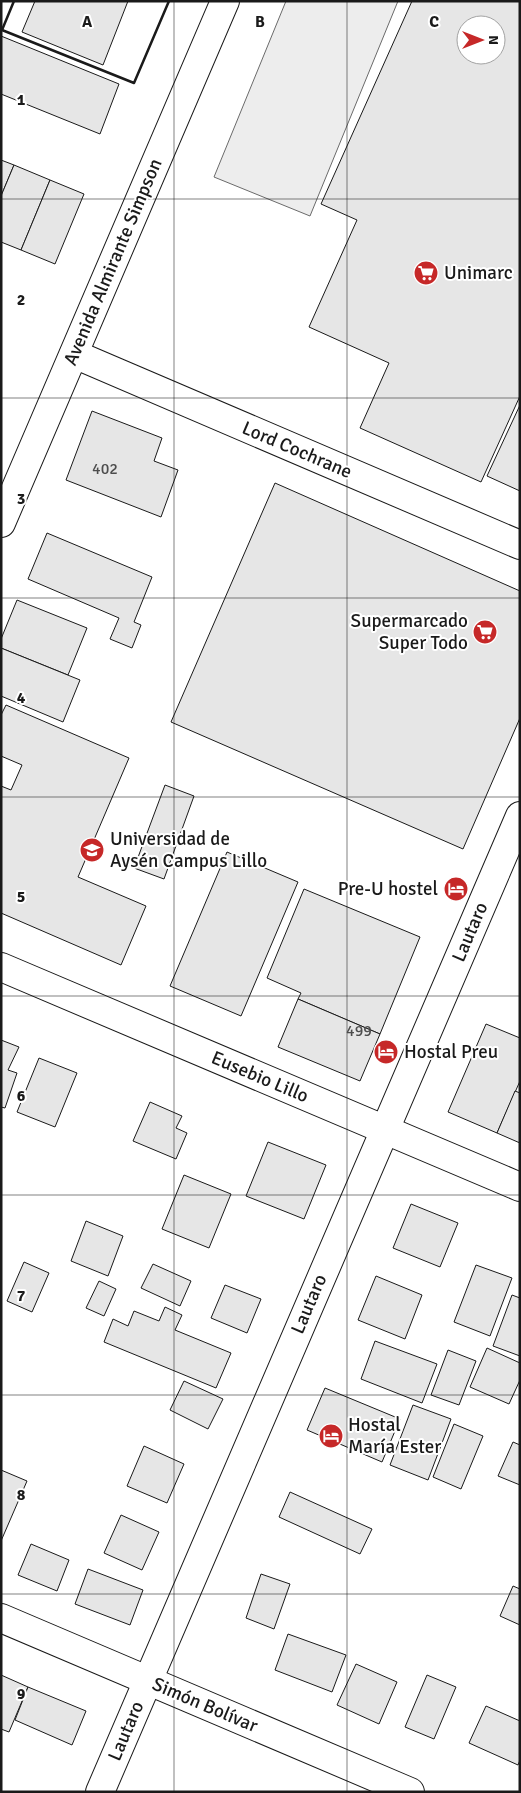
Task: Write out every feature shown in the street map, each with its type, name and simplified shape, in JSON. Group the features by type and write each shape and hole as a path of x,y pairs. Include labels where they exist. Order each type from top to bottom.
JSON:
{"main road":[{"name":"Avenida Almirante Simpson","path":"1,523 225,1"},
{"name":"Lord Cochrane","path":"74,354 520,545"},
{"name":"Lautaro","path":"100,1792 520,816"},
{"name":"Eusebio Lillo","path":"1,968 520,1187"},
{"name":"Simón Bolívar","path":"1,1618 410,1792"}],"shaded area":[{"path":"286,1 398,1 310,216 214,177"}],"building":[{"path":"35,1 128,1 103,65 22,32"},
{"name":"Unimarc","path":"412,1 520,1 520,396 481,482 360,428 389,363 309,327 357,220 321,204"},
{"path":"1,36 119,84 100,134 1,94"},
{"path":"1,160 14,165 1,196"},
{"path":"14,165 50,180 21,250 1,242 1,196"},
{"path":"50,180 84,194 55,264 21,250"},
{"path":"520,405 520,491 487,476"},
{"path":"92,411 162,438 154,461 178,470 161,517 66,480"},
{"path":"275,483 520,591 520,718 463,849 171,722"},
{"path":"47,533 152,577 134,622 141,625 132,648 110,639 119,618 28,579"},
{"path":"17,600 87,628 68,675 1,648 1,639"},
{"path":"1,648 80,680 63,722 1,696"},
{"name":"Universidad de Aysén Campus Lillo","path":"6,705 129,758 78,877 146,906 121,965 1,913 1,786 11,790 22,765 1,756 1,715"},
{"path":"165,785 194,796 164,879 134,868"},
{"path":"227,852 298,882 241,1016 170,986"},
{"path":"304,889 420,937 380,1034 298,999 301,993 267,978"},
{"path":"298,999 380,1034 360,1081 278,1047"},
{"path":"486,1024 520,1038 520,1081 497,1133 448,1112"},
{"path":"1,1040 19,1047 8,1070 17,1073 5,1108 1,1107"},
{"path":"39,1058 77,1073 55,1127 17,1112"},
{"path":"515,1091 520,1093 520,1143 497,1133"},
{"path":"150,1102 182,1116 176,1128 187,1133 176,1159 133,1141"},
{"path":"268,1142 326,1165 304,1219 246,1196"},
{"path":"184,1175 231,1194 209,1248 162,1229"},
{"path":"411,1204 458,1223 440,1267 393,1248"},
{"path":"86,1221 123,1236 108,1276 71,1261"},
{"path":"24,1262 49,1273 32,1312 7,1301"},
{"path":"153,1264 191,1281 180,1306 141,1288"},
{"path":"476,1265 512,1278 490,1336 454,1322"},
{"path":"376,1276 422,1295 405,1339 358,1320"},
{"path":"99,1281 116,1289 104,1316 86,1308"},
{"path":"225,1285 261,1299 247,1333 211,1318"},
{"path":"512,1295 520,1298 520,1356 493,1346"},
{"path":"165,1307 182,1315 175,1330 231,1353 216,1388 104,1342 113,1319 128,1326 134,1311 159,1321"},
{"path":"375,1341 437,1364 422,1403 361,1379"},
{"path":"487,1348 520,1363 520,1380 509,1404 470,1387"},
{"path":"448,1350 476,1361 459,1405 431,1395"},
{"path":"184,1381 223,1399 208,1429 170,1410"},
{"path":"325,1388 400,1419 382,1462 307,1430"},
{"path":"413,1405 451,1419 428,1480 390,1465"},
{"path":"454,1424 483,1436 461,1489 433,1477"},
{"path":"513,1442 520,1445 520,1485 498,1476"},
{"path":"144,1446 184,1464 167,1503 127,1486"},
{"path":"1,1470 27,1481 1,1541"},
{"path":"290,1492 372,1529 360,1554 279,1517"},
{"path":"121,1515 159,1532 142,1570 104,1553"},
{"path":"31,1544 69,1560 57,1591 18,1575"},
{"path":"88,1569 143,1590 130,1625 75,1604"},
{"path":"261,1574 290,1584 274,1629 246,1618"},
{"path":"513,1586 520,1589 520,1625 500,1616"},
{"path":"288,1634 346,1655 332,1692 275,1670"},
{"path":"356,1664 397,1682 379,1724 337,1705"},
{"path":"1,1675 28,1687 9,1732 1,1729"},
{"path":"427,1675 456,1687 434,1739 405,1727"},
{"path":"28,1687 86,1711 72,1745 15,1720"},
{"path":"486,1706 520,1721 520,1760 518,1765 469,1743"}],"wall":[{"path":"14,1 2,30 134,83 169,1"}],"place":[{"name":"Unimarc","path":"426,273"},
{"name":"Supermarcado Super Todo","path":"485,632"},
{"name":"Universidad de Aysén Campus Lillo","path":"92,850"},
{"name":"Pre-U hostel","path":"456,889"},
{"name":"Hostal Preu","path":"386,1052"},
{"name":"Hostal María Ester","path":"331,1436"}]}
